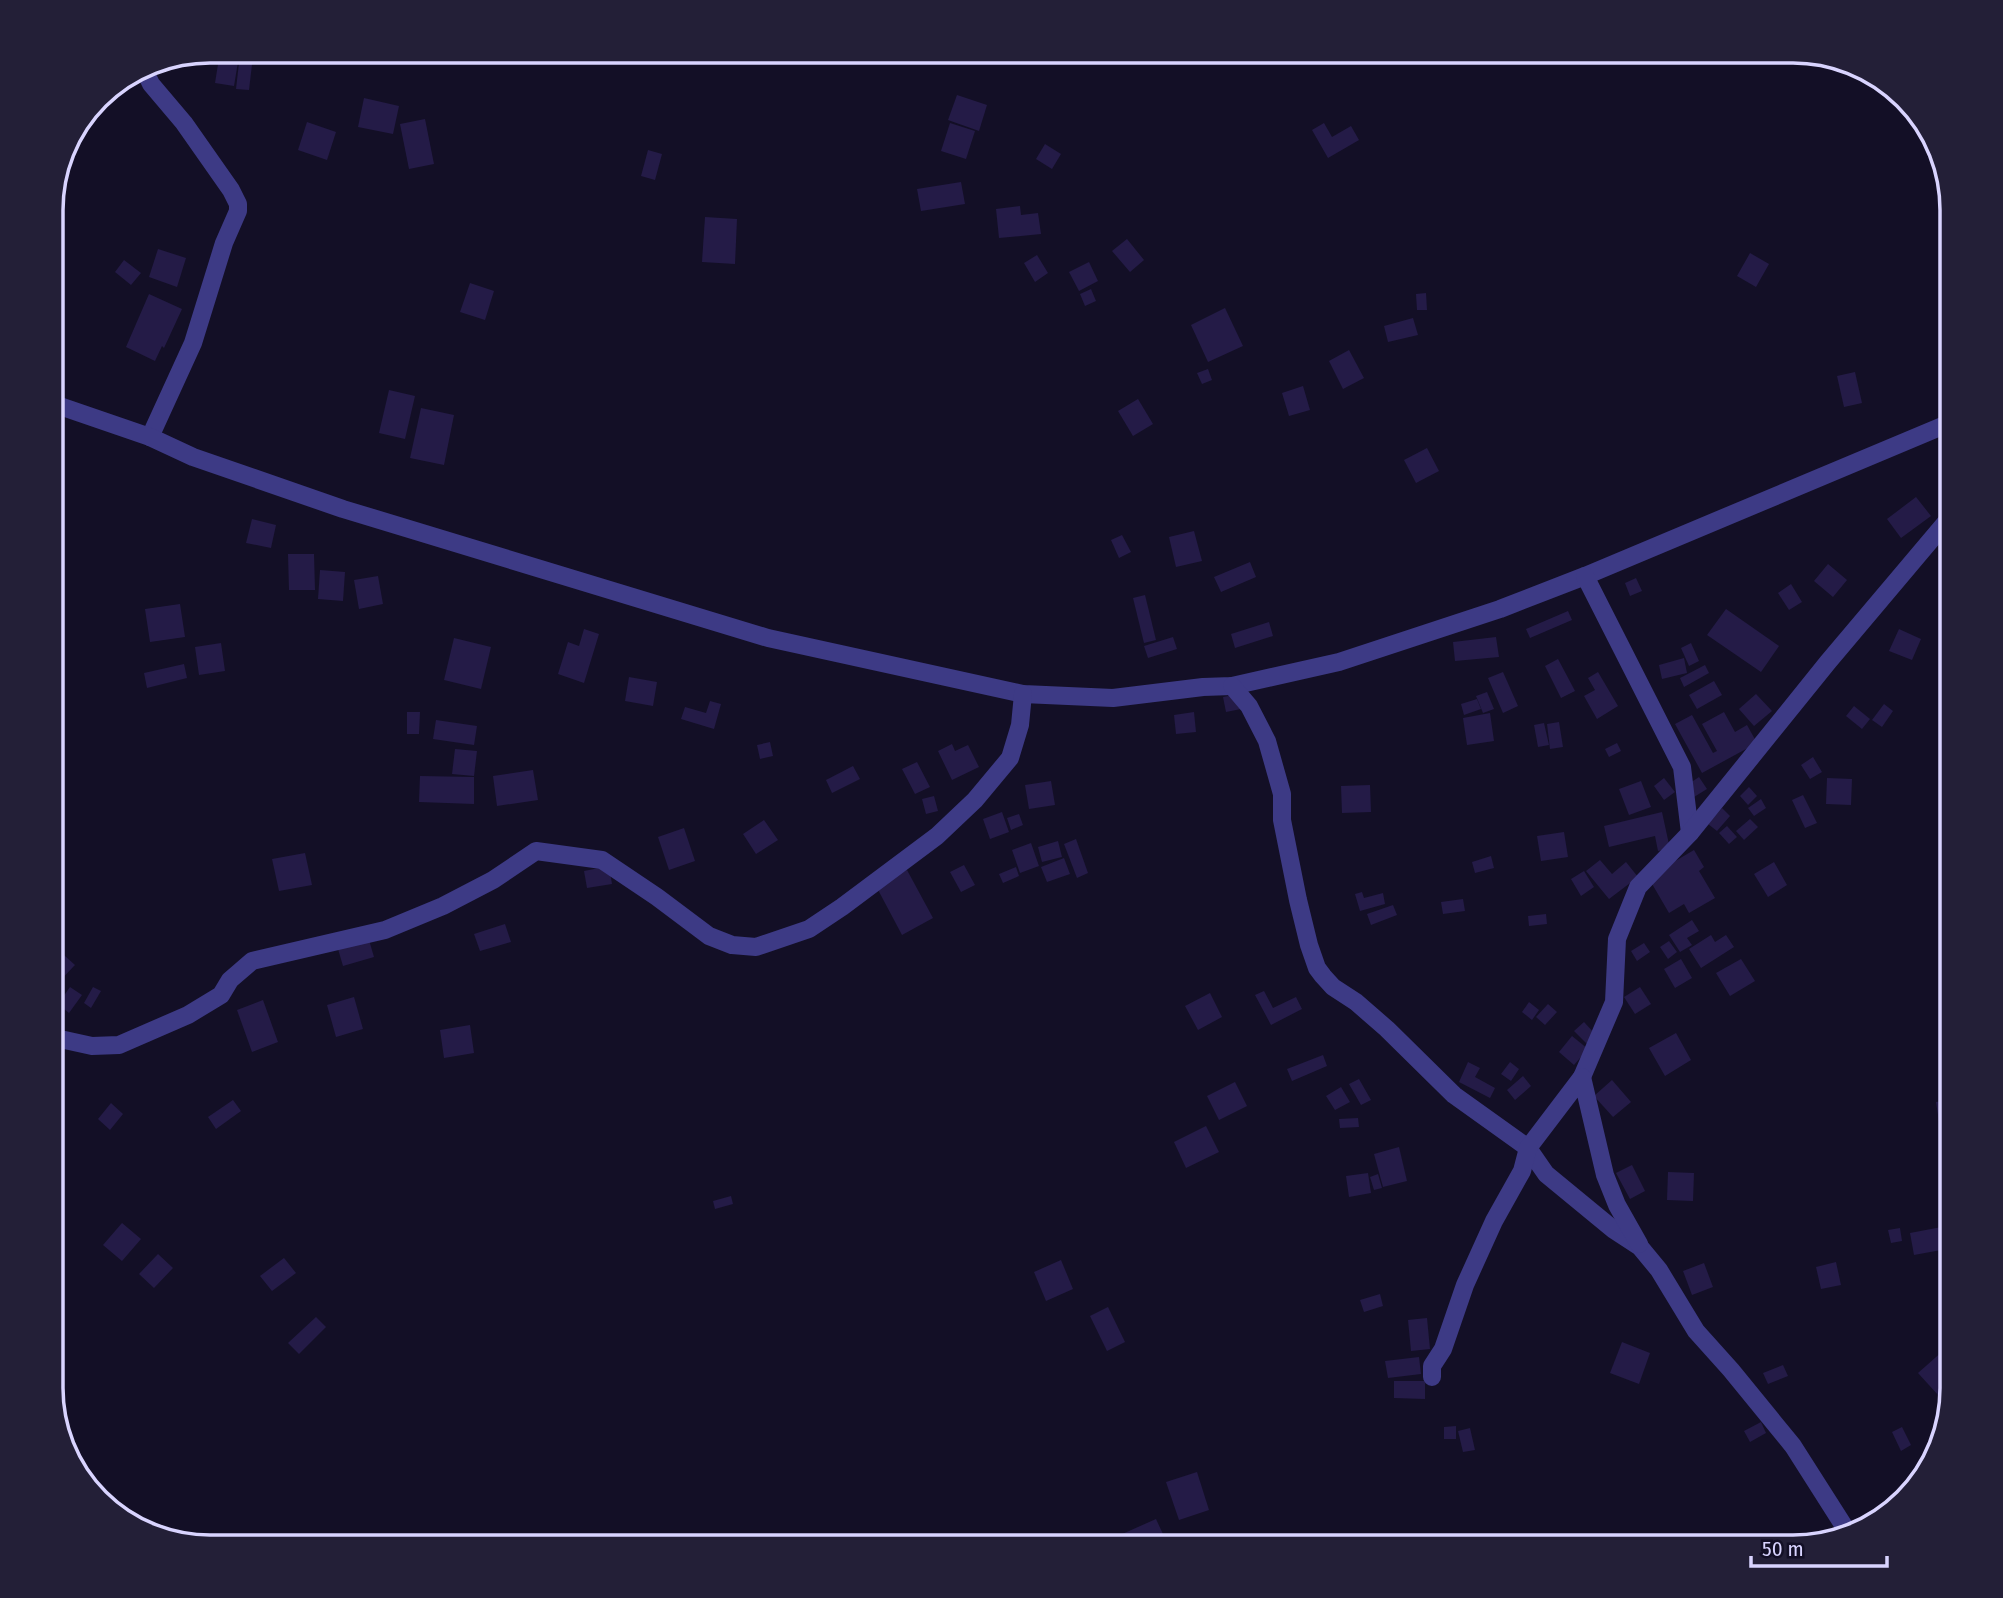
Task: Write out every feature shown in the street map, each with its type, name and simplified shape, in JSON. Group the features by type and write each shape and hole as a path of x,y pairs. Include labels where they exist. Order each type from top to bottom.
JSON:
{"street":[{"path":"148,77 184,123 231,190 237,204 193,344 150,437"},
{"path":"63,407 150,437 193,457 343,509 768,638 1023,694 1113,698 1203,687 1232,687 1339,662 1500,609 1585,576 1940,427"},
{"path":"1432,1377 1432,1366 1443,1349 1465,1285 1494,1221 1522,1171 1528,1147 1581,1077 1614,1002 1617,939 1638,887 1690,833 1844,642 1940,529"},
{"path":"1585,576 1682,767 1690,833"},
{"path":"1232,687 1249,706 1267,741 1282,794 1282,820 1298,900 1317,968 1333,987 1356,1002 1387,1029 1454,1095 1528,1147 1546,1174 1614,1230 1640,1247"},
{"path":"63,1040 92,1046 119,1045 188,1014 221,995 230,980 252,961 385,930 463,896 493,880 536,851 602,860 709,936 732,945 756,947 809,929 937,835 975,800 1010,758 1020,725 1023,694"},
{"path":"1581,1077 1605,1175 1640,1247 1659,1270 1696,1331 1793,1447 1844,1526"}],"building":[{"path":"218,63 238,63 234,86 215,83"},
{"path":"239,63 252,63 249,90 236,89"},
{"path":"957,95 987,105 979,131 948,120"},
{"path":"364,98 399,106 393,134 358,127"},
{"path":"425,119 434,164 409,169 400,124"},
{"path":"307,122 336,132 327,160 298,150"},
{"path":"950,123 975,131 966,159 941,151"},
{"path":"1324,123 1332,137 1351,126 1359,140 1328,158 1312,130"},
{"path":"1045,144 1061,154 1052,169 1036,159"},
{"path":"648,150 662,154 655,180 641,176"},
{"path":"961,182 965,204 921,211 917,189"},
{"path":"1020,206 1021,215 1038,213 1041,234 999,238 996,209"},
{"path":"705,217 737,219 735,264 702,262"},
{"path":"1127,239 1144,260 1130,272 1112,251"},
{"path":"158,249 186,258 177,287 149,277"},
{"path":"1750,253 1769,264 1756,287 1737,276"},
{"path":"1037,255 1048,273 1035,282 1024,263"},
{"path":"124,260 141,273 131,285 115,272"},
{"path":"1089,262 1098,281 1079,291 1069,272"},
{"path":"470,283 494,291 485,320 460,312"},
{"path":"1091,289 1096,301 1085,306 1080,294"},
{"path":"1426,293 1427,310 1417,310 1416,294"},
{"path":"149,294 182,309 155,361 126,347"},
{"path":"1225,308 1243,346 1208,362 1191,325"},
{"path":"1413,318 1418,335 1388,342 1384,326"},
{"path":"1349,350 1364,378 1343,389 1329,361"},
{"path":"1208,369 1212,380 1202,384 1197,373"},
{"path":"1855,372 1862,403 1844,407 1837,376"},
{"path":"1303,386 1310,410 1289,416 1282,393"},
{"path":"389,390 415,396 405,439 379,433"},
{"path":"1138,399 1153,424 1133,436 1118,411"},
{"path":"421,408 454,415 444,465 410,458"},
{"path":"1427,448 1439,471 1416,483 1404,460"},
{"path":"1916,497 1931,516 1901,538 1887,519"},
{"path":"252,519 276,525 271,548 246,543"},
{"path":"1194,531 1202,561 1176,567 1169,537"},
{"path":"1122,535 1131,552 1119,558 1111,540"},
{"path":"288,554 314,554 315,590 289,590"},
{"path":"1250,562 1256,577 1221,592 1214,577"},
{"path":"1828,564 1847,580 1833,597 1814,581"},
{"path":"320,570 345,572 343,601 318,599"},
{"path":"378,576 383,604 359,609 354,580"},
{"path":"1636,578 1642,591 1630,596 1625,583"},
{"path":"1791,584 1802,602 1789,610 1778,593"},
{"path":"1145,595 1156,640 1144,643 1133,598"},
{"path":"180,604 185,637 150,642 145,609"},
{"path":"1726,609 1779,646 1761,672 1707,635"},
{"path":"1568,611 1572,620 1530,638 1526,629"},
{"path":"1269,622 1273,636 1235,648 1231,634"},
{"path":"584,629 599,634 584,683 558,674 568,642 579,646"},
{"path":"1899,629 1921,639 1912,660 1889,651"},
{"path":"1173,637 1177,649 1148,658 1144,646"},
{"path":"1496,637 1499,657 1455,661 1453,642"},
{"path":"454,638 491,647 481,689 444,680"},
{"path":"221,643 225,671 199,675 195,647"},
{"path":"1691,643 1699,661 1689,666 1681,648"},
{"path":"1684,658 1687,673 1662,679 1659,665"},
{"path":"1558,659 1575,691 1561,698 1545,666"},
{"path":"184,664 187,678 147,688 144,673"},
{"path":"1705,665 1709,673 1684,687 1680,678"},
{"path":"1503,672 1518,706 1503,713 1488,678"},
{"path":"1598,672 1618,706 1597,719 1584,696 1595,690 1588,678"},
{"path":"629,677 657,682 653,706 625,701"},
{"path":"1714,681 1722,695 1697,709 1689,695"},
{"path":"1487,692 1494,709 1483,713 1476,696"},
{"path":"1238,694 1241,709 1226,712 1223,697"},
{"path":"1756,694 1772,711 1754,726 1739,709"},
{"path":"1477,699 1481,709 1464,715 1461,704"},
{"path":"710,701 721,704 714,729 681,719 685,707 706,713"},
{"path":"1884,704 1893,711 1882,727 1872,720"},
{"path":"1854,706 1870,719 1862,729 1846,716"},
{"path":"407,712 420,712 419,734 407,734"},
{"path":"1194,712 1196,732 1176,734 1174,715"},
{"path":"1724,712 1735,732 1747,725 1757,743 1702,773 1675,724 1692,715 1713,753 1717,751 1702,724"},
{"path":"1490,713 1494,741 1467,745 1463,718"},
{"path":"436,720 477,726 474,745 433,739"},
{"path":"1559,722 1563,747 1550,749 1547,724"},
{"path":"1544,723 1549,745 1538,747 1534,725"},
{"path":"770,742 773,756 760,759 757,745"},
{"path":"1617,743 1621,751 1609,757 1605,749"},
{"path":"952,744 955,751 968,745 979,767 952,780 938,751"},
{"path":"455,749 477,751 474,776 452,774"},
{"path":"1813,757 1822,772 1810,779 1801,765"},
{"path":"917,762 930,787 915,794 902,769"},
{"path":"853,766 860,779 832,793 826,780"},
{"path":"533,770 538,800 497,806 493,776"},
{"path":"420,776 474,777 474,804 419,802"},
{"path":"1699,777 1707,789 1694,797 1687,785"},
{"path":"1664,778 1675,792 1664,800 1654,786"},
{"path":"1827,778 1852,779 1851,805 1826,804"},
{"path":"1051,781 1055,805 1029,809 1025,785"},
{"path":"1641,781 1651,807 1629,815 1619,789"},
{"path":"1370,785 1371,812 1342,813 1341,786"},
{"path":"1749,787 1757,796 1748,805 1740,796"},
{"path":"1803,795 1817,823 1805,828 1792,800"},
{"path":"934,796 938,811 926,814 922,799"},
{"path":"1761,799 1766,808 1754,816 1748,808"},
{"path":"1722,808 1730,816 1717,831 1708,824"},
{"path":"1002,812 1009,832 990,839 983,819"},
{"path":"1662,812 1670,849 1658,851 1655,836 1609,847 1604,826"},
{"path":"1019,814 1023,825 1011,830 1007,818"},
{"path":"1750,819 1758,827 1744,840 1736,831"},
{"path":"764,820 778,840 756,854 743,834"},
{"path":"1727,826 1737,837 1729,844 1719,833"},
{"path":"684,828 695,861 669,870 658,837"},
{"path":"1564,832 1568,857 1541,861 1537,836"},
{"path":"1076,839 1088,873 1077,878 1064,844"},
{"path":"1058,841 1062,857 1042,862 1038,847"},
{"path":"1031,843 1039,866 1020,873 1012,850"},
{"path":"1694,850 1704,867 1699,871 1715,898 1689,913 1684,904 1669,913 1648,877"},
{"path":"305,853 312,885 279,891 272,859"},
{"path":"1491,856 1494,868 1475,873 1472,862"},
{"path":"1064,858 1070,874 1047,882 1041,867"},
{"path":"1600,860 1612,874 1626,862 1638,877 1609,899 1586,871"},
{"path":"1774,862 1787,885 1768,897 1754,874"},
{"path":"964,865 975,885 961,892 950,872"},
{"path":"609,866 612,884 587,888 584,871"},
{"path":"1016,867 1019,876 1003,883 999,874"},
{"path":"907,870 933,918 902,935 876,886"},
{"path":"1584,871 1594,887 1581,896 1571,879"},
{"path":"1362,892 1364,898 1383,893 1385,904 1360,911 1355,894"},
{"path":"1463,899 1465,911 1443,914 1441,902"},
{"path":"1393,905 1397,915 1371,925 1367,914"},
{"path":"1546,914 1547,924 1529,926 1528,916"},
{"path":"1692,920 1699,931 1687,938 1692,945 1680,952 1669,935"},
{"path":"505,924 511,942 480,951 474,934"},
{"path":"1711,935 1715,942 1726,935 1734,947 1701,968 1689,949"},
{"path":"369,940 374,957 343,966 338,949"},
{"path":"1669,941 1677,952 1668,959 1660,947"},
{"path":"1644,943 1650,952 1637,961 1631,951"},
{"path":"63,954 75,965 63,978"},
{"path":"1681,959 1692,978 1675,988 1664,969"},
{"path":"1741,959 1755,981 1730,996 1716,973"},
{"path":"70,987 82,995 69,1013 63,1008 63,997"},
{"path":"93,987 101,991 91,1008 84,1003"},
{"path":"1640,987 1651,1004 1635,1014 1624,997"},
{"path":"1264,991 1273,1008 1296,997 1302,1009 1271,1025 1255,995"},
{"path":"1210,993 1222,1017 1198,1030 1185,1006"},
{"path":"354,997 363,1029 336,1037 327,1005"},
{"path":"263,1000 278,1042 252,1052 237,1010"},
{"path":"1529,1002 1539,1010 1532,1020 1522,1012"},
{"path":"1548,1004 1557,1012 1545,1025 1536,1017"},
{"path":"1584,1022 1596,1035 1587,1044 1574,1031"},
{"path":"470,1025 474,1053 444,1058 440,1030"},
{"path":"1676,1033 1691,1060 1665,1076 1649,1048"},
{"path":"1572,1036 1588,1049 1574,1065 1559,1052"},
{"path":"1323,1055 1327,1066 1292,1081 1287,1069"},
{"path":"1468,1062 1480,1068 1475,1077 1495,1088 1490,1098 1459,1082"},
{"path":"1510,1062 1519,1069 1511,1081 1501,1074"},
{"path":"1523,1076 1531,1086 1515,1100 1507,1090"},
{"path":"1359,1079 1371,1100 1361,1105 1349,1084"},
{"path":"1612,1080 1631,1102 1613,1117 1594,1096"},
{"path":"1235,1082 1247,1106 1219,1120 1207,1096"},
{"path":"1341,1087 1350,1102 1335,1110 1326,1096"},
{"path":"233,1100 241,1111 216,1129 208,1117"},
{"path":"1940,1101 1940,1128 1936,1102"},
{"path":"111,1103 123,1114 110,1130 98,1119"},
{"path":"1358,1118 1359,1127 1340,1128 1339,1119"},
{"path":"1206,1126 1219,1152 1186,1168 1174,1142"},
{"path":"1399,1147 1407,1181 1383,1187 1374,1154"},
{"path":"1632,1165 1645,1191 1630,1199 1616,1173"},
{"path":"1668,1172 1694,1173 1693,1201 1667,1200"},
{"path":"1368,1173 1371,1193 1349,1197 1346,1176"},
{"path":"1378,1174 1382,1188 1374,1190 1370,1177"},
{"path":"731,1196 733,1204 715,1209 713,1201"},
{"path":"122,1223 141,1239 122,1261 103,1245"},
{"path":"1940,1227 1940,1250 1914,1255 1910,1233"},
{"path":"1900,1228 1902,1241 1891,1243 1888,1230"},
{"path":"158,1254 173,1268 154,1288 139,1274"},
{"path":"284,1258 296,1273 272,1291 260,1276"},
{"path":"1061,1260 1073,1289 1046,1301 1034,1272"},
{"path":"1836,1262 1841,1285 1821,1289 1816,1267"},
{"path":"1704,1263 1713,1287 1692,1295 1683,1271"},
{"path":"1380,1294 1383,1306 1364,1312 1360,1300"},
{"path":"1108,1307 1125,1342 1107,1351 1090,1316"},
{"path":"316,1317 326,1327 299,1354 288,1343"},
{"path":"1427,1318 1430,1349 1411,1351 1408,1320"},
{"path":"1622,1342 1650,1353 1639,1384 1610,1373"},
{"path":"1940,1354 1940,1397 1918,1373"},
{"path":"1419,1357 1421,1374 1388,1378 1385,1361"},
{"path":"1783,1365 1788,1376 1768,1384 1763,1373"},
{"path":"1394,1381 1425,1381 1425,1399 1394,1398"},
{"path":"1761,1422 1766,1433 1750,1442 1744,1431"},
{"path":"1456,1426 1456,1439 1444,1439 1444,1427"},
{"path":"1902,1427 1911,1445 1901,1451 1892,1432"},
{"path":"1470,1428 1475,1450 1463,1452 1458,1431"},
{"path":"1197,1472 1209,1510 1179,1520 1166,1482"},
{"path":"1156,1519 1163,1535 1120,1535"}]}
